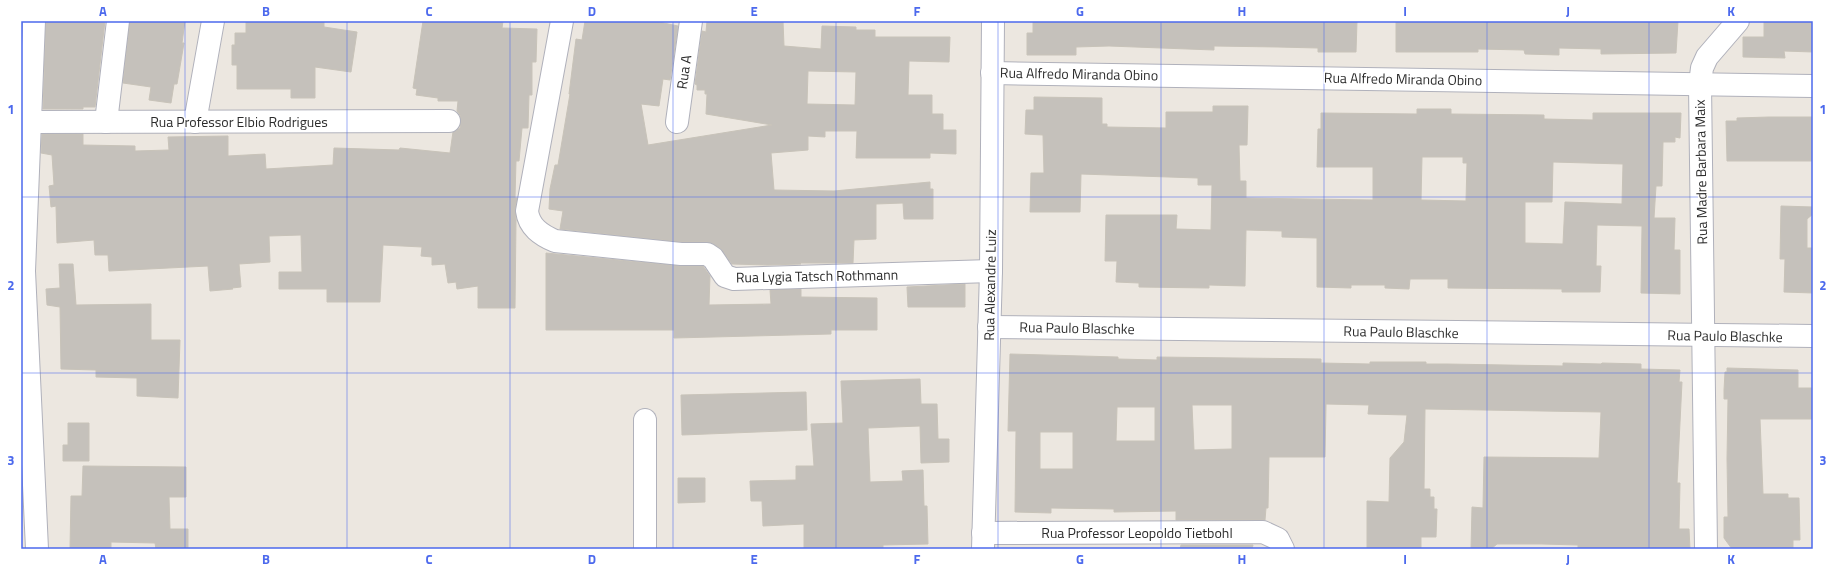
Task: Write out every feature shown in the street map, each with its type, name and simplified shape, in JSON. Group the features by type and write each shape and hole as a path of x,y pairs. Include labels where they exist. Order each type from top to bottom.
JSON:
{"street":[{"path":"34,21 24,271 37,549"},
{"path":"106,122 118,21"},
{"path":"195,122 213,21"},
{"name":"Rua Lygia Tatsch Rothmann","path":"562,21 527,211 529,223 537,230 556,241 681,254 707,254 713,258 725,276 734,280 991,271"},
{"name":"Rua A","path":"677,122 691,21"},
{"name":"Rua Alexandre Luiz","path":"983,541 991,271 993,21"},
{"name":"Rua Madre Barbara Maix","path":"1706,549 1700,84 1702,68 1707,57 1738,21"},
{"name":"Rua Alfredo Miranda Obino","path":"992,73 1813,86"},
{"name":"Rua Professor Elbio Rodrigues","path":"29,122 448,121"},
{"name":"Rua Paulo Blaschke","path":"989,327 1813,336"},
{"path":"645,420 645,549"},
{"name":"Rua Professor Leopoldo Tietbohl","path":"983,541 1263,532 1278,539 1283,549"}],"building":[{"path":"46,21 105,21 95,107 83,107 83,109 43,109"},
{"path":"130,21 185,21 182,43 184,43 177,84 174,84 171,103 149,100 151,87 123,83"},
{"path":"246,21 324,21 324,27 357,32 351,72 315,67 315,98 291,98 291,89 237,89 237,65 232,65 232,45 235,45 235,33 246,33"},
{"path":"423,21 503,21 502,28 537,29 536,62 532,62 532,95 529,95 528,128 522,128 519,161 516,161 515,198 517,198 515,209 515,308 478,308 478,286 457,289 456,282 448,283 445,264 432,265 432,257 421,256 422,247 383,245 380,302 327,302 327,289 279,289 279,272 302,272 301,235 269,236 270,262 239,264 241,287 210,291 208,266 109,271 108,255 95,255 94,240 57,243 56,206 51,207 49,186 54,185 52,155 41,153 42,134 83,134 83,145 135,146 135,151 169,150 168,137 228,136 228,156 265,154 266,169 333,165 334,148 399,150 400,148 450,153 453,132 460,128 460,115 457,111 458,101 438,101 438,98 416,95 417,89 413,88"},
{"path":"585,21 654,21 678,26 670,80 663,79 659,106 641,104 648,145 772,125 706,114 707,94 705,94 705,90 697,90 697,85 695,84 702,31 706,32 707,21 783,21 784,46 821,49 822,26 856,27 856,30 875,30 875,37 950,37 949,62 909,61 908,95 932,95 932,114 943,114 943,130 956,130 956,154 930,153 930,158 856,158 857,131 825,131 825,137 808,136 808,150 771,153 774,190 834,191 930,182 930,189 933,189 933,219 904,219 903,203 876,204 876,239 854,240 853,263 800,263 801,264 767,265 732,264 720,248 707,242 682,242 560,229 563,211 549,209 550,189 555,165 558,165 570,94 576,39 582,40","holes":["808,71 856,72 855,105 807,104"]},
{"path":"1033,21 1357,21 1356,52 1318,52 1318,48 1278,47 1214,46 1214,50 1109,46 1076,47 1076,55 1027,55 1027,33 1033,33"},
{"path":"1396,21 1678,21 1676,53 1601,54 1601,49 1559,48 1559,55 1525,54 1524,50 1478,49 1478,52 1396,52"},
{"path":"1764,21 1813,21 1813,52 1784,51 1785,58 1743,57 1743,37 1764,37"},
{"path":"1034,97 1102,98 1102,124 1107,124 1107,127 1166,128 1166,112 1213,112 1213,106 1248,106 1247,145 1239,145 1240,181 1246,181 1246,198 1373,200 1373,167 1317,167 1318,129 1321,129 1321,113 1417,114 1417,109 1451,109 1451,114 1544,115 1544,119 1593,120 1593,113 1681,113 1680,138 1675,137 1675,142 1663,142 1662,186 1656,186 1654,218 1675,218 1674,250 1680,250 1680,294 1641,293 1642,226 1597,225 1596,266 1601,266 1600,292 1562,292 1562,289 1448,288 1448,279 1410,279 1409,289 1385,288 1385,285 1351,285 1351,288 1317,287 1317,238 1282,237 1282,231 1246,230 1245,286 1209,285 1209,288 1139,287 1139,283 1116,282 1117,261 1105,261 1106,215 1177,215 1176,229 1211,230 1212,185 1198,185 1198,178 1081,174 1080,212 1030,212 1031,173 1044,173 1043,135 1025,134 1026,110 1034,110","holes":["1422,157 1463,157 1463,163 1467,163 1466,201 1421,200","1553,162 1623,164 1622,204 1565,202 1563,244 1525,243 1525,202 1552,202"]},
{"path":"1813,117 1813,161 1727,161 1726,121 1737,121 1737,118"},
{"path":"1781,206 1813,207 1813,214 1807,219 1807,248 1813,248 1813,293 1784,292 1785,259 1780,259"},
{"path":"546,253 680,266 703,266 710,276 709,305 771,304 770,290 801,289 801,297 877,298 877,330 831,330 831,334 674,338 674,330 546,330"},
{"path":"59,264 73,264 76,305 151,304 151,340 180,340 178,398 137,396 137,378 96,377 96,370 61,369 60,307 47,305 46,289 60,288"},
{"path":"965,284 965,307 908,307 907,287"},
{"path":"1010,354 1118,357 1118,359 1157,360 1157,357 1321,359 1321,363 1370,364 1370,362 1426,362 1426,364 1563,366 1563,363 1602,363 1641,364 1641,369 1680,370 1679,382 1682,382 1677,483 1680,483 1679,529 1689,529 1690,549 1578,549 1578,545 1497,544 1491,549 1471,549 1472,507 1483,508 1484,457 1599,458 1601,412 1425,409 1424,489 1430,489 1430,497 1434,497 1434,509 1437,509 1436,537 1421,537 1421,549 1367,549 1367,501 1389,502 1390,458 1404,442 1407,415 1368,414 1369,405 1326,404 1325,457 1269,457 1268,508 1266,508 1265,520 1176,520 1176,511 1114,512 1114,509 1051,508 1051,513 1015,512 1016,431 1008,431","holes":["1192,405 1232,405 1232,449 1194,450","1117,407 1155,407 1155,441 1116,441","1040,432 1073,432 1073,469 1040,469"]},
{"path":"1727,368 1798,370 1798,388 1813,388 1813,419 1760,419 1763,494 1788,494 1788,498 1799,498 1800,540 1793,540 1793,549 1732,549 1724,538 1724,517 1728,517 1728,399 1724,399 1725,372 1727,372"},
{"path":"920,379 921,404 937,404 938,439 949,439 949,462 921,463 920,426 868,428 870,482 903,481 902,471 923,470 924,506 927,506 928,544 883,545 883,549 804,549 804,524 763,526 762,501 751,501 750,481 796,480 796,466 814,466 811,424 843,423 841,381"},
{"path":"806,392 807,430 682,435 681,395"},
{"path":"68,423 89,423 89,461 63,461 63,445 68,445"},
{"path":"83,466 186,467 186,497 169,497 170,529 188,529 188,548 156,549 155,543 111,542 111,549 70,549 71,496 82,496"},
{"path":"678,478 705,478 705,502 678,503"},
{"path":"1181,545 1253,545 1252,549 1180,549"}]}
